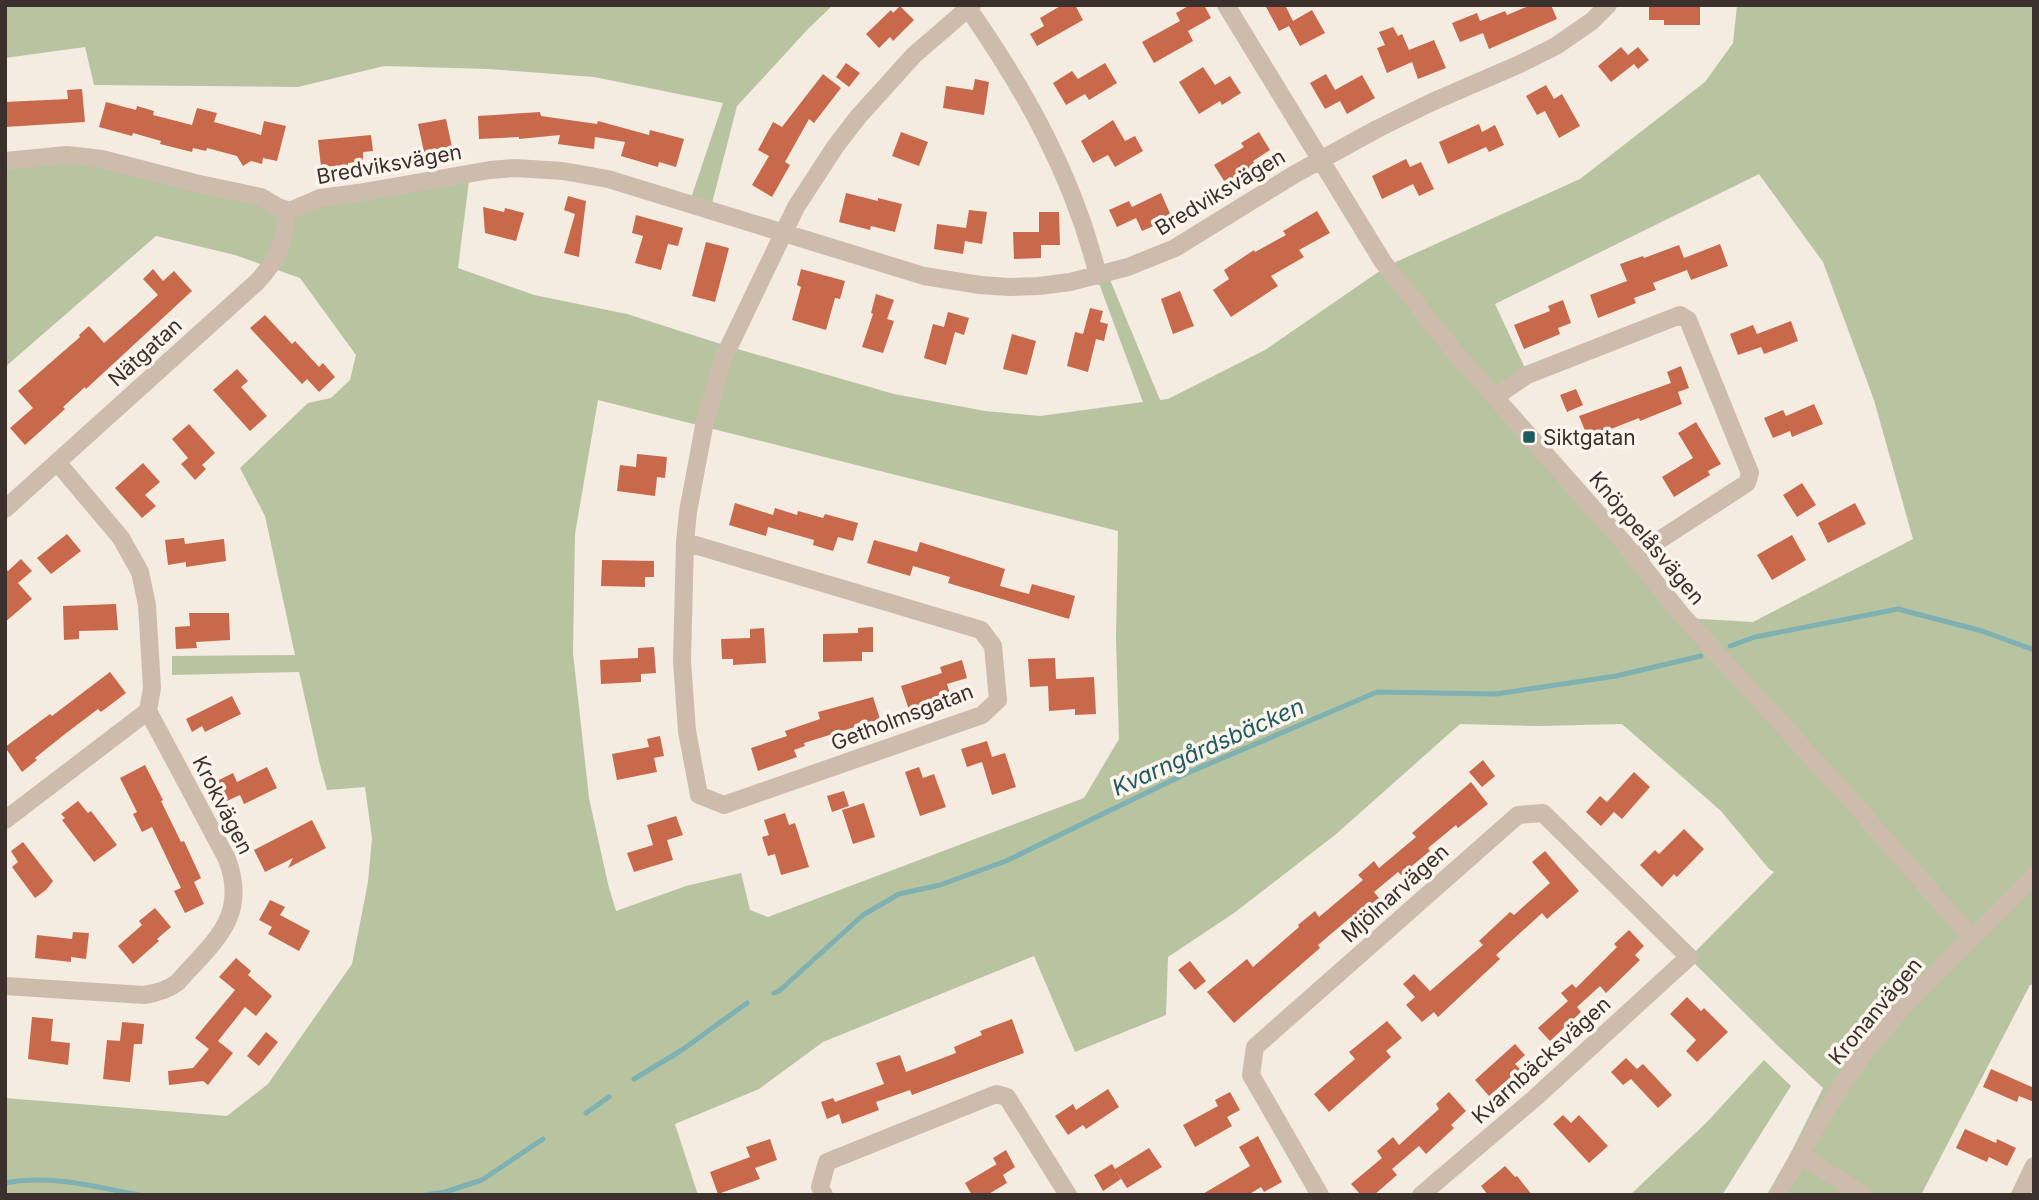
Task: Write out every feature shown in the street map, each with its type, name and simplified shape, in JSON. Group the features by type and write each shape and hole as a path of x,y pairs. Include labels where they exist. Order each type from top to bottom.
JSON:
{"street":[{"name":"Knöppelåsvägen","path":"1226,5 1383,262 1453,350 1680,613 1971,937"},
{"name":"Bredviksvägen","path":"286,211 295,210 320,198 466,173 514,168 539,169 608,179 924,276 1009,287 1040,286 1098,276 1175,248 1320,160 1410,113 1556,46 1583,28 1608,5"},
{"path":"783,232 816,175 858,117 914,55 970,7 1014,76 1052,148 1074,199 1098,276"},
{"path":"5,161 66,155 102,159 261,197 286,211"},
{"name":"Nätgatan","path":"5,509 265,274 284,239 286,211"},
{"name":"Getholmsgatan","path":"685,542 981,630 993,646 998,700 982,715 724,805 699,795 687,731 682,661 685,542 688,512 705,421 716,380 732,337 783,232"},
{"path":"1494,397 1527,375 1680,315 1688,320 1750,472 1747,483 1658,541 1636,559"},
{"path":"5,820 148,711 152,688 146,605 140,572 121,538 57,462"},
{"name":"Krokvägen","path":"5,986 144,995 157,993 178,982 228,922 235,900 235,884 227,859 148,711"},
{"name":"Mjölnarvägen","path":"1320,1195 1251,1075 1255,1047 1518,815 1543,813 1689,957"},
{"name":"Kronanvägen","path":"1777,1195 1828,1108 1873,1042 1912,997 2034,876"},
{"name":"Kvarnbäcksvägen","path":"1421,1195 1536,1097 1689,957"},
{"path":"824,1195 820,1187 827,1162 996,1094 1007,1097 1069,1195"},
{"path":"1800,1156 1863,1195"},
{"path":"2020,1195 2034,1166"}],"green space":[{"path":"5,5 833,5 737,106 710,211 689,204 723,103 594,77 489,69 384,66 298,87 94,85 85,47 5,58"},
{"path":"1737,5 2034,5 2034,984 2030,985 1921,1195 1770,1195 1823,1088 1689,958 1774,872 1721,811 1622,724 1460,724 1335,835 1234,913 1168,957 1166,1015 1075,1052 1034,956 823,1042 759,1089 675,1124 698,1195 5,1195 5,1098 227,1116 268,1084 352,964 368,882 372,838 365,787 327,790 299,672 172,675 172,656 295,655 265,516 240,468 308,403 331,398 350,380 356,355 300,278 235,255 156,236 5,367 5,161 81,157 285,211 470,173 458,268 534,295 627,314 894,394 985,411 1040,416 1143,402 1097,278 1108,275 1160,400 1168,399 1265,350 1387,266 1580,179 1705,82 1733,43","holes":["1759,174 1823,262 1874,400 1913,539 1753,622 1684,618 1493,395 1525,368 1495,304","598,400 1118,531 1116,638 1119,739 1084,798 768,917 750,910 741,873 686,886 616,911 589,798 573,653 575,534"]},
{"path":"1764,1060 1791,1086 1722,1195 1630,1195 1706,1123"}],"building":[{"path":"1062,5 1075,5 1083,20 1037,46 1030,34 1044,26 1040,18"},
{"path":"1190,5 1204,5 1211,18 1188,31 1193,41 1154,63 1142,42 1180,21 1176,13"},
{"path":"1265,5 1285,5 1293,21 1312,10 1325,33 1300,46 1289,26 1279,31"},
{"path":"1531,5 1551,5 1557,19 1489,49 1483,33 1460,42 1452,23 1477,13 1480,21 1505,11 1507,15"},
{"path":"1649,5 1700,5 1700,25 1664,25 1664,20 1649,20"},
{"path":"900,6 914,20 893,41 890,37 879,48 866,34 891,10 893,13"},
{"path":"1393,27 1398,36 1402,34 1409,50 1434,40 1446,68 1418,79 1412,62 1387,73 1377,48 1385,45 1379,32"},
{"path":"1621,47 1628,55 1638,47 1649,60 1638,69 1634,64 1611,82 1598,66"},
{"path":"846,63 860,73 849,87 836,77"},
{"path":"1105,63 1117,83 1089,100 1085,94 1066,105 1053,83 1072,71 1078,79"},
{"path":"1203,67 1215,85 1230,76 1241,93 1222,105 1220,101 1199,114 1179,82"},
{"path":"823,74 841,88 814,123 809,119 785,162 790,165 772,197 752,185 769,156 758,150 773,122 782,127"},
{"path":"1326,74 1335,90 1362,75 1375,98 1347,114 1340,101 1325,109 1310,83"},
{"path":"975,79 989,82 984,115 943,108 946,86 973,90"},
{"path":"1546,85 1554,99 1562,94 1580,126 1559,138 1545,111 1537,115 1526,96"},
{"path":"82,89 85,122 5,127 5,102 68,99 67,90"},
{"path":"106,102 136,110 137,106 154,111 153,115 192,125 197,108 217,113 214,122 261,135 264,121 286,126 277,161 263,158 262,164 251,161 243,166 237,156 207,148 206,151 193,148 192,152 160,144 161,141 133,133 132,136 99,127"},
{"path":"540,112 541,116 597,124 598,121 649,135 650,130 684,139 676,167 659,162 658,167 621,156 625,142 595,137 594,149 558,144 560,135 479,139 478,116"},
{"path":"446,119 452,147 424,152 418,124"},
{"path":"1113,120 1125,141 1135,136 1143,151 1115,167 1108,155 1093,163 1081,141"},
{"path":"1479,124 1482,132 1495,125 1504,145 1489,152 1486,147 1448,164 1439,142"},
{"path":"901,132 928,142 919,166 892,156"},
{"path":"1259,132 1270,150 1253,161 1256,166 1226,184 1214,165 1244,147 1241,143"},
{"path":"371,135 373,151 363,152 363,161 321,167 318,140"},
{"path":"1406,159 1410,167 1421,162 1434,189 1419,196 1413,184 1382,199 1372,176"},
{"path":"846,193 902,204 895,232 871,226 870,230 839,222"},
{"path":"1161,193 1172,218 1142,231 1136,218 1117,227 1109,210 1129,201 1132,207"},
{"path":"568,196 586,201 579,257 564,253 575,214 564,210"},
{"path":"483,207 504,212 505,208 524,213 516,241 485,233"},
{"path":"969,210 987,212 982,244 965,241 963,254 934,249 937,224 966,228"},
{"path":"1317,211 1330,233 1299,250 1304,257 1271,276 1278,286 1231,317 1213,290 1229,279 1224,270 1254,250 1255,252 1286,235 1283,231"},
{"path":"1039,212 1059,212 1060,245 1041,245 1041,258 1014,259 1013,232 1039,232"},
{"path":"636,215 683,228 678,246 668,244 661,270 635,263 643,236 632,233"},
{"path":"706,242 729,248 715,302 692,296"},
{"path":"1720,244 1728,266 1691,280 1687,270 1653,283 1656,290 1634,298 1636,303 1598,318 1590,295 1627,281 1620,264 1679,245 1684,258"},
{"path":"153,269 163,281 174,271 192,291 63,407 65,409 25,445 10,428 33,408 18,391 89,326 104,343 135,316 158,295 143,279"},
{"path":"801,269 845,281 840,299 835,298 826,330 792,320 801,287 797,285"},
{"path":"1180,291 1194,326 1173,334 1161,299"},
{"path":"876,294 894,300 887,319 894,321 883,353 862,347 873,314 871,313"},
{"path":"1563,300 1571,323 1558,328 1560,334 1524,349 1514,325 1550,311 1548,306"},
{"path":"1090,308 1103,311 1100,322 1108,324 1104,341 1096,339 1088,372 1067,366 1075,332 1083,334"},
{"path":"948,312 969,318 964,335 955,332 946,365 924,358 933,324 944,327"},
{"path":"265,315 292,344 295,341 319,367 323,363 335,377 319,392 307,379 302,384 250,328"},
{"path":"1791,321 1798,341 1764,354 1761,347 1738,355 1730,334 1753,325 1757,334"},
{"path":"1012,334 1036,341 1027,375 1003,369"},
{"path":"1681,366 1689,388 1678,392 1682,404 1588,438 1579,416 1671,383 1667,372"},
{"path":"237,369 248,381 241,387 267,416 250,431 213,390"},
{"path":"1576,389 1583,405 1567,412 1560,395"},
{"path":"1814,404 1823,424 1792,437 1790,431 1773,438 1764,418 1783,410 1786,416"},
{"path":"1696,422 1721,464 1708,471 1710,475 1674,497 1662,477 1693,458 1678,433"},
{"path":"189,424 215,453 202,465 206,469 195,480 181,464 188,458 172,439"},
{"path":"637,454 667,457 665,478 657,477 655,496 617,491 620,465 636,467"},
{"path":"143,463 160,482 145,495 156,506 142,518 115,488"},
{"path":"1802,483 1816,505 1797,517 1783,495"},
{"path":"735,503 773,515 775,508 797,515 798,511 823,518 825,514 858,523 853,541 838,537 833,551 813,545 814,540 768,527 766,536 729,525"},
{"path":"1855,503 1866,524 1828,543 1818,523"},
{"path":"67,534 81,551 51,574 37,558"},
{"path":"1792,535 1806,560 1772,580 1757,555"},
{"path":"184,538 185,544 224,539 226,561 186,567 186,562 168,565 165,540"},
{"path":"874,540 917,552 920,542 1005,569 1000,586 1029,594 1032,584 1075,596 1069,619 948,583 950,577 913,566 910,576 867,563"},
{"path":"21,559 32,571 18,583 32,599 5,622 5,568 8,571"},
{"path":"602,560 654,561 654,577 645,577 645,587 601,586"},
{"path":"116,604 118,630 79,631 79,639 64,640 63,606"},
{"path":"189,613 229,613 230,640 196,642 197,648 176,649 175,627 190,626"},
{"path":"873,627 873,652 862,652 862,661 823,662 823,634 858,633 858,628"},
{"path":"764,628 766,663 733,665 733,659 722,659 721,639 750,638 750,629"},
{"path":"654,647 656,673 641,674 641,682 601,684 600,660 638,658 638,648"},
{"path":"1055,658 1056,679 1094,677 1096,714 1075,715 1075,709 1049,711 1048,686 1030,687 1028,659"},
{"path":"962,660 967,678 947,684 951,697 909,710 901,686 942,673 940,667"},
{"path":"110,672 126,693 101,712 98,709 65,734 22,772 5,747"},
{"path":"232,696 241,714 205,732 202,726 192,732 186,719"},
{"path":"873,697 880,719 804,743 805,746 794,750 797,757 758,771 751,748 787,736 785,731 820,719 818,712"},
{"path":"660,736 664,756 654,758 657,772 617,780 612,754 649,747 647,739"},
{"path":"987,741 992,757 1005,753 1016,787 992,795 982,762 967,767 961,749"},
{"path":"1483,760 1495,776 1482,787 1469,772"},
{"path":"145,765 201,878 194,882 204,904 185,913 174,891 181,888 152,827 142,832 133,814 137,812 120,778"},
{"path":"267,767 277,788 244,804 240,795 227,801 217,781 233,773 237,782"},
{"path":"919,767 923,778 934,774 946,807 920,816 905,772"},
{"path":"1634,772 1650,787 1622,819 1614,812 1601,826 1586,812 1600,796 1607,802"},
{"path":"1471,782 1488,804 1458,828 1456,825 1401,875 1398,872 1374,892 1379,898 1354,920 1351,917 1318,945 1320,948 1234,1023 1207,992 1247,959 1253,967 1315,911 1319,917 1363,880 1358,875 1374,861 1379,868 1416,837 1412,833"},
{"path":"844,791 849,806 832,812 827,796"},
{"path":"78,801 88,813 91,811 117,845 94,862 62,820 65,818 61,814"},
{"path":"864,803 875,837 853,844 842,810"},
{"path":"785,813 789,825 795,823 809,867 781,875 775,854 768,856 762,837 769,835 764,820"},
{"path":"676,816 683,835 667,840 673,860 634,872 627,853 653,845 647,825"},
{"path":"312,820 326,848 288,868 293,858 265,872 254,850"},
{"path":"1684,829 1704,849 1677,877 1674,874 1662,887 1640,865 1655,850 1659,854"},
{"path":"23,842 53,881 35,898 12,867 18,862 11,851"},
{"path":"1545,851 1579,891 1547,919 1542,913 1496,955 1500,959 1438,1017 1434,1012 1422,1022 1406,1005 1415,997 1403,984 1414,974 1430,991 1483,945 1479,941 1510,912 1514,915 1550,883 1532,862"},
{"path":"270,900 285,907 280,915 310,931 299,951 268,934 272,927 259,920"},
{"path":"155,908 171,927 133,964 118,946 142,925 139,921"},
{"path":"1629,930 1644,946 1635,955 1640,960 1606,993 1600,986 1577,1007 1581,1012 1550,1041 1538,1028 1568,1001 1561,993 1572,984 1576,988 1617,947 1614,944"},
{"path":"73,932 89,933 86,959 71,957 71,962 35,958 37,935 72,939"},
{"path":"236,958 251,971 248,975 272,996 256,1016 245,1007 218,1041 233,1053 208,1085 203,1081 169,1085 168,1071 193,1068 209,1049 195,1038 235,990 219,977"},
{"path":"1190,961 1206,981 1195,990 1178,970"},
{"path":"1687,997 1701,1011 1704,1008 1728,1032 1697,1062 1686,1051 1696,1040 1670,1014"},
{"path":"32,1017 53,1019 51,1041 70,1043 68,1065 28,1059"},
{"path":"1012,1019 1024,1053 912,1095 910,1090 876,1102 879,1110 842,1124 839,1114 827,1119 821,1102 833,1098 835,1102 884,1084 876,1063 900,1055 906,1072 956,1053 954,1047 982,1035 980,1031"},
{"path":"1387,1021 1402,1038 1386,1051 1391,1057 1329,1112 1314,1094 1355,1059 1349,1052"},
{"path":"122,1022 144,1024 142,1044 134,1044 130,1082 103,1079 107,1040 120,1041"},
{"path":"266,1032 278,1042 259,1066 247,1056"},
{"path":"1515,1044 1525,1055 1515,1064 1520,1069 1489,1096 1475,1080"},
{"path":"1626,1058 1637,1069 1643,1064 1672,1095 1658,1108 1631,1079 1623,1085 1611,1072"},
{"path":"1991,1069 2034,1088 2034,1102 2019,1096 2017,1102 1983,1087"},
{"path":"1108,1089 1119,1107 1086,1129 1083,1125 1068,1135 1055,1116 1073,1104 1076,1110"},
{"path":"1230,1092 1240,1110 1227,1117 1232,1126 1195,1147 1183,1125 1218,1106 1215,1100"},
{"path":"1449,1092 1466,1111 1451,1125 1454,1128 1426,1154 1419,1146 1392,1169 1397,1175 1374,1195 1361,1195 1351,1184 1382,1158 1377,1151 1393,1137 1399,1145 1439,1109 1436,1104"},
{"path":"1563,1115 1571,1123 1579,1115 1608,1146 1589,1163 1553,1124"},
{"path":"1965,1129 1996,1143 1997,1139 2016,1148 2007,1166 1989,1157 1987,1162 1956,1148"},
{"path":"1258,1136 1282,1182 1264,1192 1261,1187 1248,1195 1201,1195 1250,1166 1239,1147"},
{"path":"770,1139 777,1160 755,1168 760,1179 718,1194 710,1172 750,1157 746,1147"},
{"path":"1149,1148 1162,1167 1127,1188 1115,1169"},
{"path":"1006,1150 1015,1167 1003,1175 1007,1183 987,1195 972,1195 965,1183 997,1164 993,1158"},
{"path":"1112,1164 1121,1179 1103,1191 1094,1175"},
{"path":"1505,1166 1532,1195 1488,1195 1481,1186"}],"waterway":[{"name":"Kvarngårdsbäcken","path":"1730,646 1755,637 1898,609 1982,631 2034,650"},
{"name":"Kvarngårdsbäcken","path":"774,993 863,915 899,894 940,885 1006,861 1183,775 1377,692 1496,694 1616,676 1701,656"},
{"path":"634,1079 682,1050 747,1003"},
{"path":"586,1113 609,1097"},
{"path":"425,1195 445,1192 482,1180 543,1139"},
{"path":"5,1183 56,1181 139,1195"}],"place":[{"name":"Siktgatan","path":"1529,437"}]}
